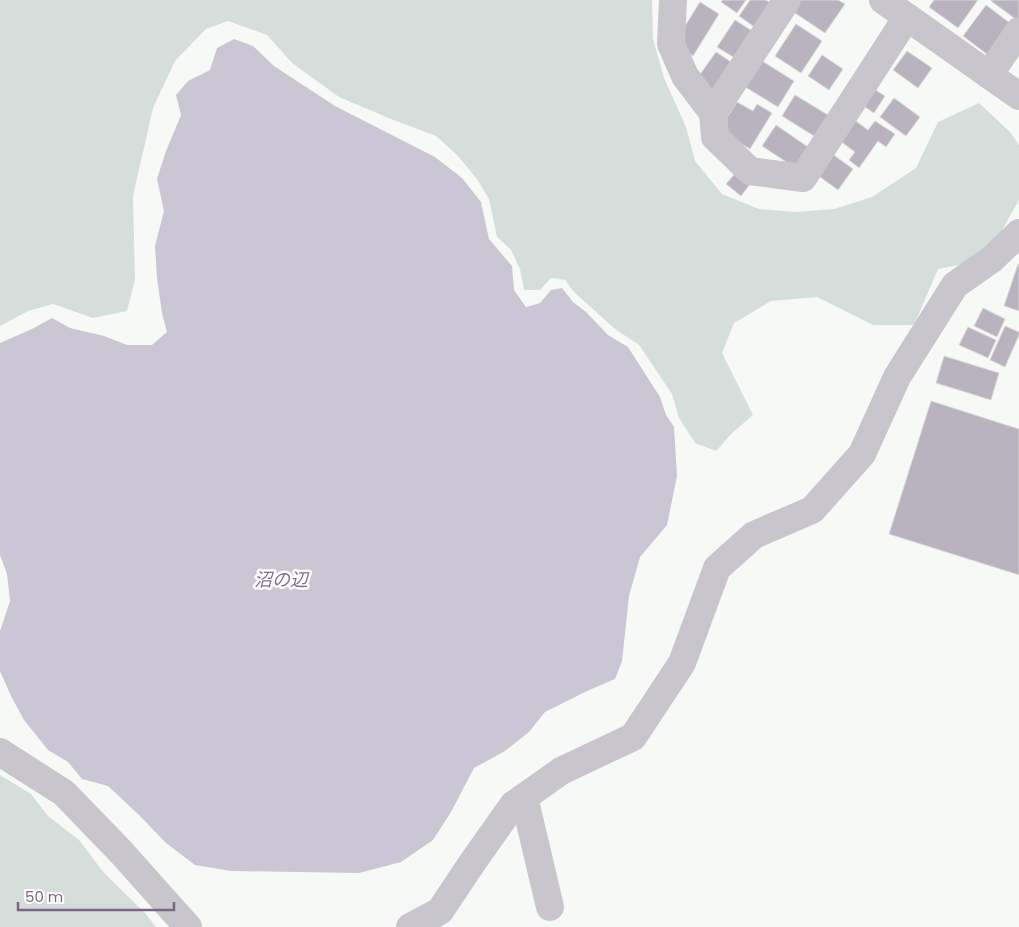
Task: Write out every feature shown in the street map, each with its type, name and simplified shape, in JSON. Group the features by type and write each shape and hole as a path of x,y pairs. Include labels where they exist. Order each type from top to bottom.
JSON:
{"street":[{"path":"673,0 671,44 685,76 713,113 715,137 750,171 803,178 907,17"},
{"path":"713,113 787,0"},
{"path":"883,0 1019,96"},
{"path":"989,74 1019,31"},
{"path":"410,927 440,911 513,805 561,771 633,737 682,663 717,568 754,535 812,510 831,489 862,454 897,377 955,286 992,259 1019,233"},
{"path":"0,752 64,793 121,852 188,927"},
{"path":"524,797 550,908"}],"shaded area":[{"path":"0,0 652,0 653,39 664,78 686,127 695,161 722,194 759,209 796,212 834,209 872,197 916,168 938,122 979,103 1010,132 1019,145 1019,200 1001,232 978,261 938,269 914,325 873,325 817,297 771,301 734,323 722,353 753,415 732,433 716,451 695,443 679,418 672,394 639,345 615,329 574,292 565,280 551,278 540,290 524,290 520,269 511,250 497,237 489,199 477,179 457,155 436,136 339,97 292,63 267,35 228,21 206,29 175,61 153,108 133,196 135,279 127,311 93,318 53,304 28,311 0,326"},
{"path":"0,775 31,794 48,816 79,840 104,873 145,913 156,927 0,927"}],"water":[{"name":"沼の辺","path":"234,39 253,46 274,66 335,106 435,157 462,178 481,202 489,239 512,266 514,290 526,307 540,303 551,290 562,288 573,302 586,312 608,335 628,347 660,397 666,415 674,427 677,476 667,525 640,557 629,596 622,661 615,679 545,712 529,732 505,751 474,768 451,812 433,840 401,862 359,873 231,871 195,865 166,843 108,786 82,779 68,762 48,750 24,720 0,671 0,631 10,601 7,574 0,555 0,343 52,318 70,328 104,336 127,345 152,345 167,332 157,278 155,246 164,211 157,179 181,115 176,95 188,81 210,70 217,48"}],"building":[{"path":"723,0 746,0 737,13 721,2"},
{"path":"750,0 766,0 772,4 756,28 739,16"},
{"path":"795,0 838,0 845,4 825,33 789,9"},
{"path":"934,0 978,0 958,28 929,7"},
{"path":"991,0 1019,0 1019,18 1017,20"},
{"path":"700,2 719,14 693,56 675,42"},
{"path":"986,5 1011,24 988,55 963,36"},
{"path":"735,20 752,31 735,58 717,47"},
{"path":"796,24 822,41 801,73 775,56"},
{"path":"907,51 932,68 918,88 893,70"},
{"path":"716,52 734,64 713,93 696,80"},
{"path":"822,55 843,69 829,90 808,76"},
{"path":"759,59 794,81 778,107 742,85"},
{"path":"869,86 885,96 874,113 859,103"},
{"path":"795,95 828,115 814,136 782,116"},
{"path":"894,98 920,117 906,136 880,117"},
{"path":"737,102 753,111 757,104 772,113 750,149 719,130"},
{"path":"853,119 868,130 875,121 895,134 886,147 878,141 859,168 849,160 855,152 839,140"},
{"path":"776,125 808,147 794,167 762,146"},
{"path":"831,153 853,169 838,190 816,174"},
{"path":"739,169 753,180 741,196 726,184"},
{"path":"1019,264 1019,311 1004,306"},
{"path":"983,308 1005,319 997,337 974,326"},
{"path":"1005,326 1019,332 1019,335 1005,367 990,360"},
{"path":"968,327 996,340 988,358 959,345"},
{"path":"944,356 999,373 991,400 936,383"},
{"path":"931,401 1019,429 1019,575 889,534"}]}
